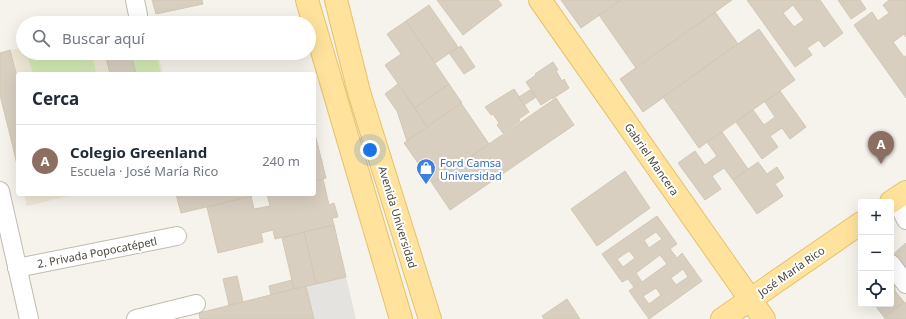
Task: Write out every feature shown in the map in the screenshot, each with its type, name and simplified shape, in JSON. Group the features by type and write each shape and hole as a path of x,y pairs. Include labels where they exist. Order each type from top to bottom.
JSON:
{"main road":[{"path":"307,0 312,16"},
{"name":"Avenida Universidad","path":"336,0 359,92 430,319"},
{"name":"Gabriel Mancera","path":"540,0 764,319"},
{"path":"316,31 401,319"},
{"name":"José María Rico","path":"722,319 858,225"}],"street":[{"path":"0,191 5,240 17,268 29,319"},
{"path":"898,198 906,220"},
{"name":"2. Privada Popocatépetl","path":"17,268 177,236"},
{"path":"894,268 906,284"},
{"path":"136,319 196,304"}],"shaded area":[{"path":"16,49 16,60 160,60 163,72 16,72 16,161 0,95 0,53"},
{"path":"24,196 69,196 27,206"},
{"path":"346,277 356,319 314,319 306,286"}],"green space":[{"path":"29,60 93,60 96,72 32,72"},
{"path":"133,60 158,60 161,72 136,72"}],"building":[{"path":"152,0 202,0 203,4 156,14"},
{"path":"437,0 498,0 502,5 463,35"},
{"path":"561,0 621,0 581,28"},
{"path":"621,0 732,0 636,68 599,15"},
{"path":"747,0 820,0 843,33 824,47 819,40 807,48 812,55 795,67","holes":["793,5 804,20 794,27 783,13"]},
{"path":"838,0 860,0 866,9 851,19"},
{"path":"889,0 906,0 906,37 904,34 893,42 904,57 906,56 906,98 854,25 872,12 878,21 889,13 883,5"},
{"path":"429,5 458,47 435,63 406,21"},
{"path":"715,12 738,44 643,112 620,79"},
{"path":"406,21 449,84 415,108 385,65 401,54 387,34"},
{"path":"759,29 795,80 699,148 663,97"},
{"path":"461,46 475,67 464,74 449,53"},
{"path":"10,50 16,73 16,146 13,147 0,95 0,53"},
{"path":"107,60 133,60 136,72 110,72"},
{"path":"553,62 562,81 564,79 569,88 541,105 526,82"},
{"path":"398,84 427,127 407,141 397,111 385,94"},
{"path":"449,84 462,103 427,127 415,108"},
{"path":"514,89 529,112 519,119 520,121 503,133 497,125 499,123 493,114 491,115 485,107"},
{"path":"530,90 536,97 524,105 519,97"},
{"path":"780,91 806,127 790,139 782,128 770,136 778,147 762,159 736,122 753,110 764,125 775,117 765,102"},
{"path":"556,98 574,125 450,210 432,183"},
{"path":"461,103 489,144 432,183 404,143"},
{"path":"722,132 748,169 733,180 724,168 712,176 721,189 705,200 678,163 695,151 705,165 717,156 707,142"},
{"path":"316,138 326,178 316,180"},
{"path":"16,146 16,160 13,147"},
{"path":"758,162 767,174 777,167 784,178 775,184 783,196 757,214 733,180"},
{"path":"625,171 650,208 597,246 571,209"},
{"path":"323,179 329,205 334,203 338,217 332,218 334,225 275,239 273,230 261,233 263,242 218,253 207,207 251,196 254,209 270,206 268,196 316,196 316,181"},
{"path":"177,196 252,196 181,213"},
{"path":"657,216 677,244 670,249 677,258 682,253 702,281 649,319 629,291 634,287 628,279 622,282 602,254","holes":["656,232 662,239 649,248 644,240","629,251 635,258 623,267 617,259","660,255 667,264 642,282 636,273","683,269 688,277 676,285 671,278","656,288 661,295 649,304 643,296"]},
{"path":"334,225 346,277 316,284 304,232"},
{"path":"304,232 316,284 294,289 282,238"},
{"path":"906,243 906,271 894,259 894,253"},
{"path":"237,276 243,302 229,305 223,279"},
{"path":"292,280 294,289 271,295 269,286"},
{"path":"306,286 314,319 200,319 199,313"},
{"path":"894,286 895,291 904,302 884,317 876,307 894,307"},
{"path":"567,299 580,319 544,319 542,316"},
{"path":"904,302 906,303 906,319 885,319 884,317"}],"place":[{"name":"Colegio Greenland","path":"881,164"},
{"name":"Ford Camsa Universidad","path":"426,185"}]}
